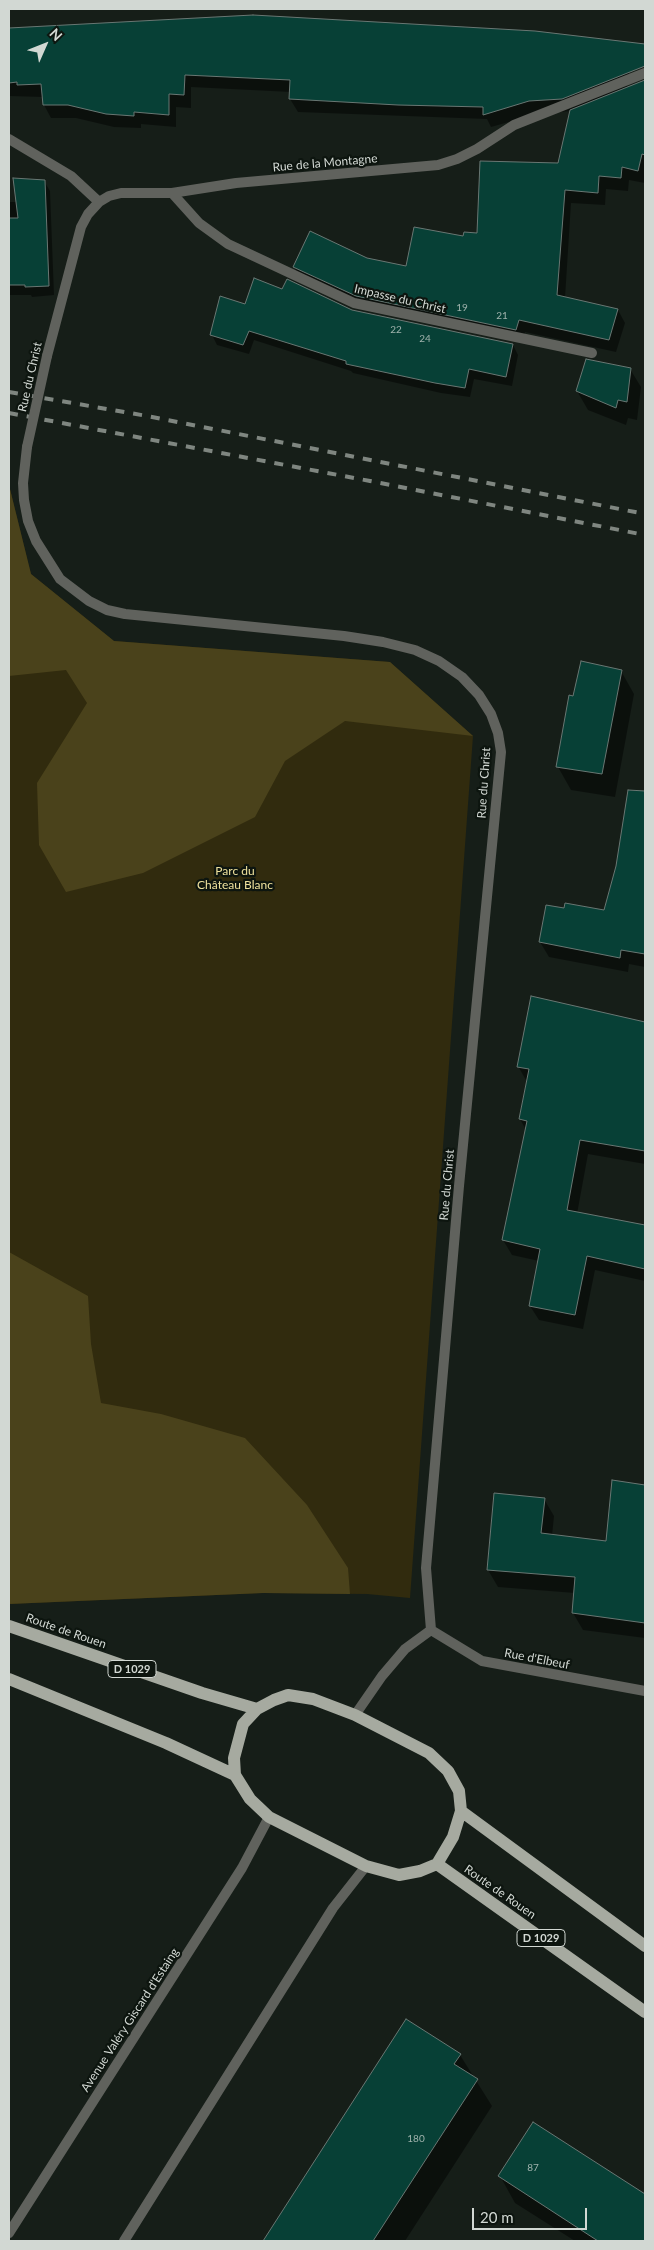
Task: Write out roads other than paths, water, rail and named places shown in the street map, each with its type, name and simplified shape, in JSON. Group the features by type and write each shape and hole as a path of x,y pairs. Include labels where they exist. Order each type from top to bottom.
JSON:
{"main road":[{"name":"Route de Rouen","path":"9,1626 186,1688 256,1709"},
{"path":"9,1678 166,1742 235,1776"},
{"path":"288,1695 313,1699 355,1714 429,1753 448,1771 459,1791 461,1811 453,1837 437,1864 420,1871 400,1875 366,1866 269,1817 250,1799 235,1776 234,1758 237,1741 243,1724 256,1709 288,1695"},
{"path":"461,1811 645,1946"},
{"name":"Route de Rouen","path":"437,1864 645,2012"}],"street":[{"name":"Rue de la Montagne","path":"99,202 109,196 121,193 172,193 236,183 438,165 477,150 514,125 645,73"},
{"path":"9,140 71,176 99,202"},
{"name":"Impasse du Christ","path":"172,193 199,223 228,244 354,303 592,353"},
{"name":"Rue du Christ","path":"99,202 88,214 81,227 47,356 27,447 23,483 28,521 36,541 60,579 89,601 107,610 124,614 344,636 383,642 415,650 439,661 462,677 479,695 498,733 501,752 459,1186 426,1568 431,1630"},
{"path":"355,1714 382,1676 405,1649 431,1630"},
{"name":"Rue d'Elbeuf","path":"431,1630 482,1661 645,1691"},
{"name":"Avenue Valéry Giscard d'Estaing","path":"9,2234 242,1868 269,1817"},
{"path":"124,2241 333,1908 366,1866"}],"railway":[{"path":"9,392 147,416 645,514"},
{"path":"9,413 645,535"}],"park label":[{"name":"Parc du Château Blanc","path":"235,878"}]}
